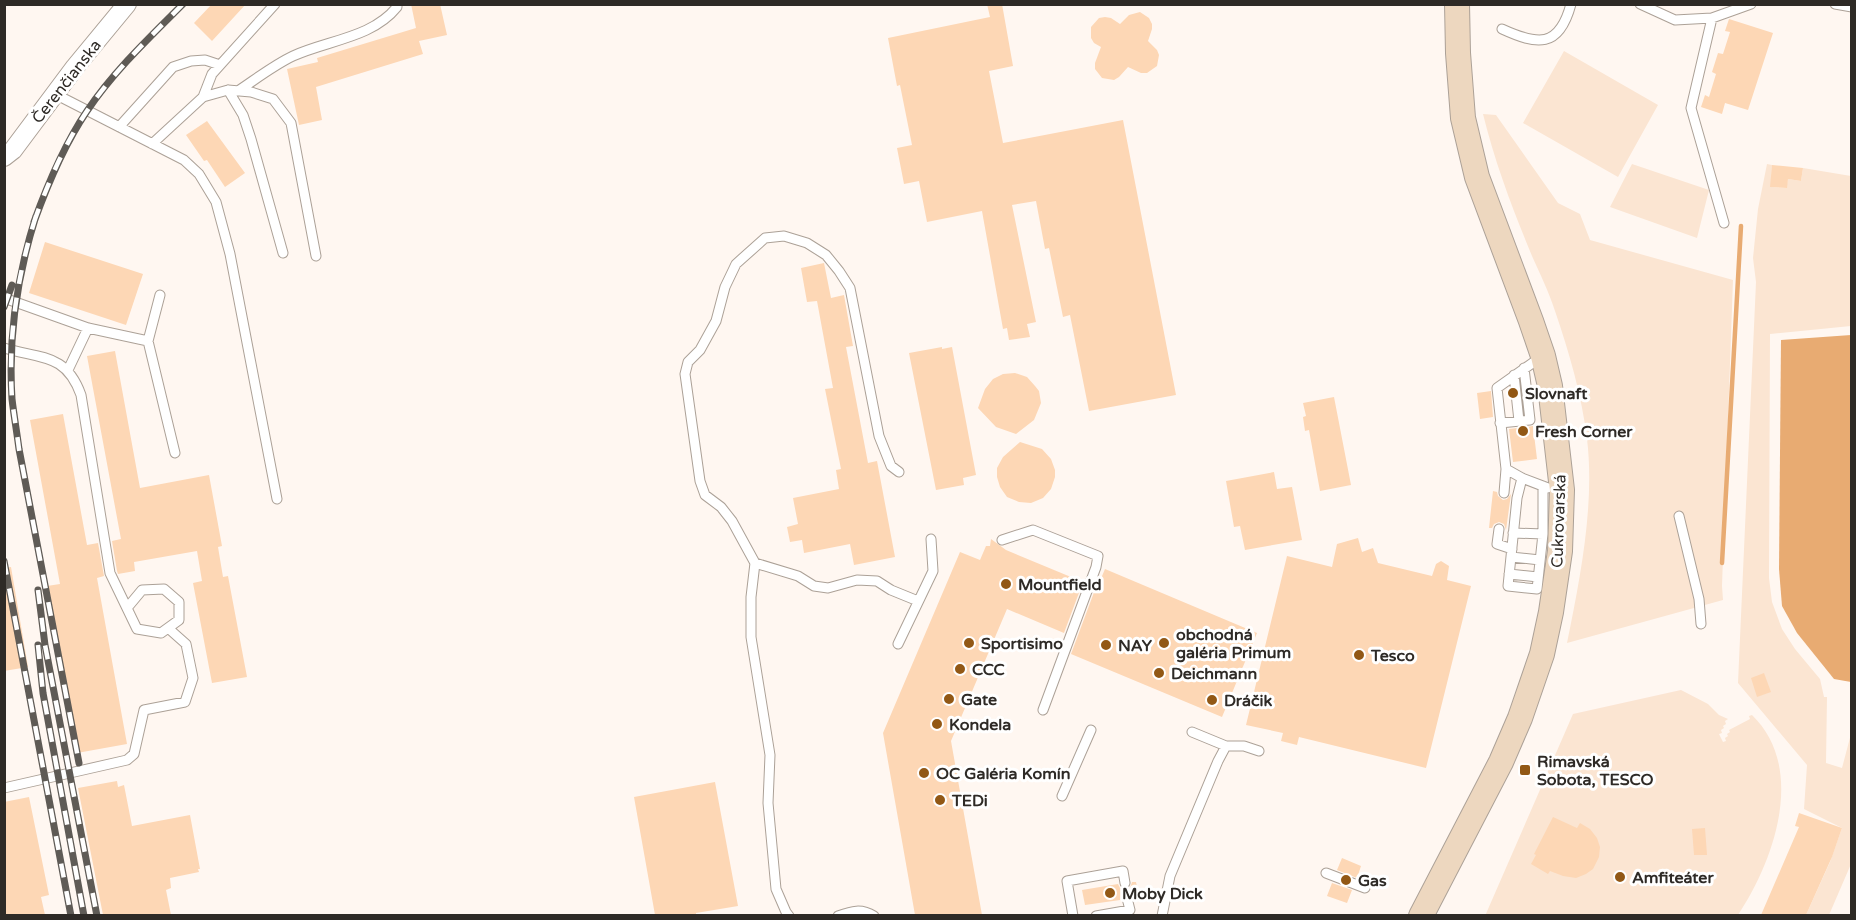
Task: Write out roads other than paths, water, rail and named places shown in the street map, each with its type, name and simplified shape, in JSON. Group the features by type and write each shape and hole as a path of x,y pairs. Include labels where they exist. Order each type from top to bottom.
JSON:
{"main road":[{"name":"Cukrovarská","path":"1420,915 1501,762 1520,718 1542,654 1560,551 1552,488 1550,386 1533,362 1478,177 1463,118 1457,4"},
{"path":"1434,915 1438,882"}],"street":[{"name":"Čerenčianska","path":"4,157 13,150 127,4"}],"lane":[{"path":"152,144 203,97 212,74 275,4"},
{"path":"203,97 233,90 292,56 365,31 387,19 397,4"},
{"path":"1502,29 1521,38 1540,42 1556,34 1568,16 1570,4"},
{"path":"1641,4 1676,20 1712,18 1751,4"},
{"path":"1835,4 1851,7"},
{"path":"1712,18 1691,108 1724,223"},
{"path":"119,127 173,67 198,60 220,65"},
{"path":"233,90 251,139 283,254"},
{"path":"233,90 251,92 273,99 291,123 316,256"},
{"path":"55,94 184,160 199,174 216,202 230,254 277,499"},
{"path":"789,915 776,890 768,803 770,755 751,637 751,597 755,563 732,521 721,507 705,495 700,481 685,374 688,362 700,350 716,321 725,287 736,264 765,238 784,236 807,243 826,255 850,288 879,436 891,466 899,472"},
{"path":"160,295 148,340 175,453"},
{"path":"4,298 88,328 148,340"},
{"path":"68,370 88,328"},
{"path":"4,348 50,359 61,364 76,381 81,394 110,573 137,629 161,633 179,620 179,602 164,589 142,590 127,608"},
{"path":"1503,493 1506,469 1497,388 1533,362"},
{"path":"1500,423 1530,420 1533,362"},
{"path":"1514,375 1519,421"},
{"path":"1506,469 1522,478 1552,488 1543,534 1537,590 1508,586 1517,498 1522,478"},
{"path":"1679,516 1699,599 1701,624"},
{"path":"1499,529 1497,544 1511,553 1540,560"},
{"path":"1002,540 1034,530 1098,556 1096,567 1043,710"},
{"path":"1513,533 1543,534"},
{"path":"898,644 933,571 931,539"},
{"path":"755,563 798,576 814,586 828,588 857,580 877,581 891,590 918,601"},
{"path":"1509,574 1538,577"},
{"path":"4,788 127,760 135,754 144,710 185,702 194,678 186,644 168,628"},
{"path":"1062,796 1091,730"},
{"path":"1192,732 1226,746 1244,746 1259,751"},
{"path":"1162,915 1170,876 1226,746"},
{"path":"1073,915 1067,880 1123,871 1125,883"},
{"path":"1326,873 1365,888"},
{"path":"1096,915 1130,910 1128,898"},
{"path":"838,915 862,910 874,915"}],"waterway":[{"path":"1722,563 1741,226"}],"railway":[{"path":"34,222 57,165 71,137 97,96 145,42 183,4"},
{"path":"36,216 15,306 11,352 12,399 19,449 79,763"},
{"path":"4,307 12,285"},
{"path":"4,561 71,916"},
{"path":"38,590 45,645 97,916"},
{"path":"38,645 43,693 84,916"}],"place":[{"name":"Slovnaft","path":"1513,393"},
{"name":"Fresh Corner","path":"1523,431"},
{"name":"Mountfield","path":"1006,584"},
{"name":"Sportisimo","path":"969,643"},
{"name":"obchodná galéria Primum","path":"1164,643"},
{"name":"NAY","path":"1106,645"},
{"name":"Tesco","path":"1359,655"},
{"name":"CCC","path":"960,669"},
{"name":"Deichmann","path":"1159,673"},
{"name":"Gate","path":"949,699"},
{"name":"Dráčik","path":"1212,700"},
{"name":"Kondela","path":"937,724"},
{"name":"Rimavská Sobota, TESCO","path":"1525,770"},
{"name":"OC Galéria Komín","path":"924,773"},
{"name":"TEDi","path":"940,800"},
{"name":"Amfiteáter","path":"1620,877"},
{"name":"Gas","path":"1346,880"},
{"name":"Moby Dick","path":"1110,893"}]}
